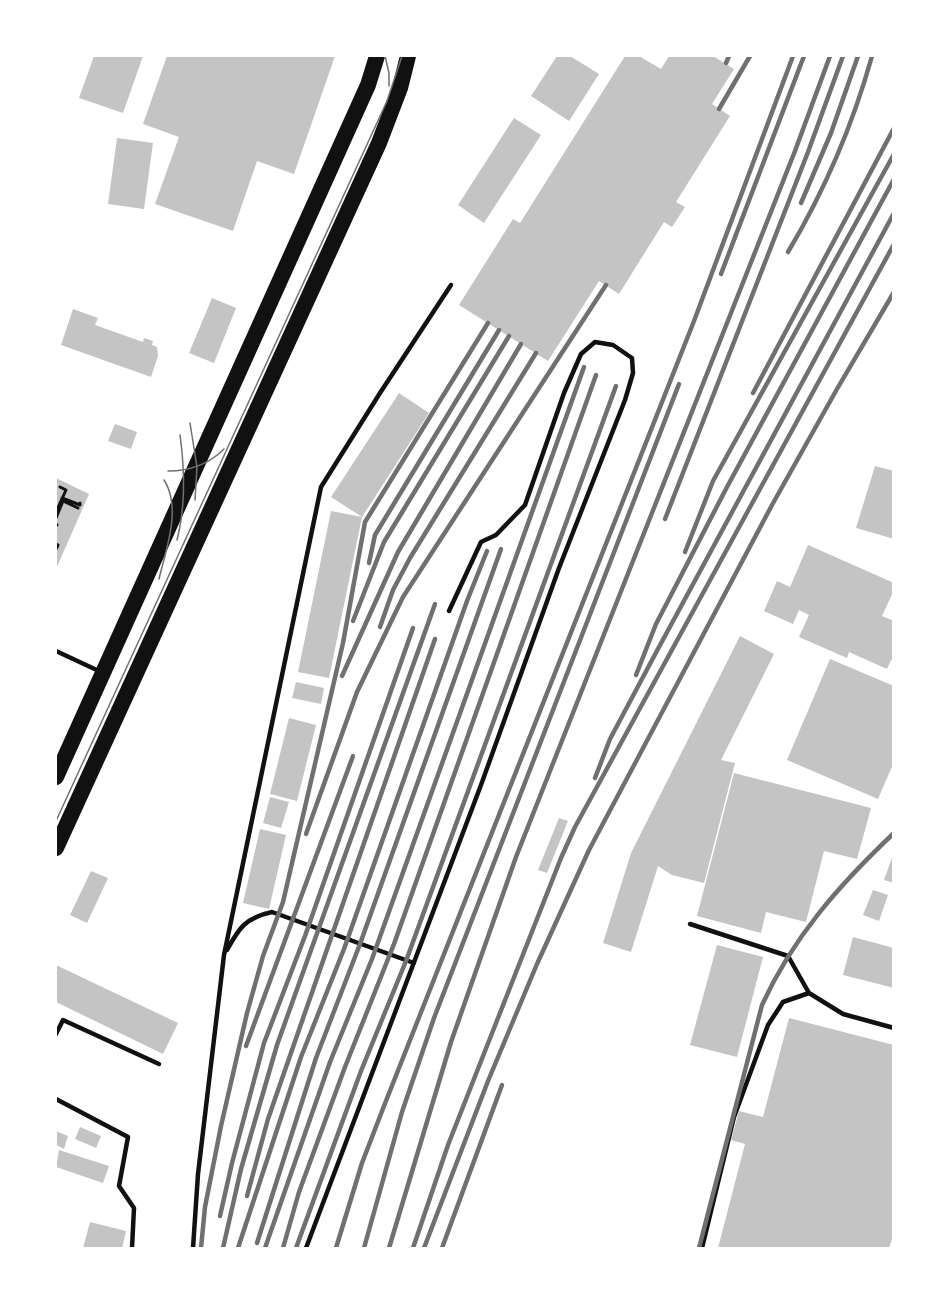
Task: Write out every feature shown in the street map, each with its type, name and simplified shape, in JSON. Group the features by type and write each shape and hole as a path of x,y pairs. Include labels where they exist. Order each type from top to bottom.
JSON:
{"highway":[{"path":"56,777 368,85 377,56"},
{"path":"56,848 379,143 408,56"}],"lane":[{"path":"193,1248 198,1174 224,955 321,487 451,285"},
{"path":"306,1248 481,786 559,568 625,400 633,373 632,358 613,345 595,342 581,354 564,393 525,505 496,535 481,542 449,611"},
{"path":"56,651 104,673"},
{"path":"224,955 240,927 260,915 272,912 414,963"},
{"path":"690,924 788,956 809,993 843,1014 894,1028"},
{"path":"702,1248 734,1117 768,1025 783,1002 809,993"},
{"path":"56,1034 63,1020 159,1064"},
{"path":"56,1099 128,1137 119,1186 134,1208 132,1248"}],"path":[{"path":"56,512 66,490 60,487"},
{"path":"56,498 71,503 80,505 80,503 77,507 74,513"},
{"path":"56,518 56,512 62,500"},
{"path":"71,503 77,507"},
{"path":"59,506 64,508"},
{"path":"56,512 62,517"},
{"path":"56,544 58,545 56,549"}],"building":[{"path":"94,56 143,56 123,113 79,98"},
{"path":"167,56 335,56 294,174 257,161 233,231 155,204 179,137 143,124"},
{"path":"557,56 570,56 599,74 569,121 531,96"},
{"path":"625,56 639,56 661,69 669,56 713,56 734,69 712,104 730,116 676,202 685,207 672,227 664,222 619,294 599,281 548,361 459,305 513,219 520,223"},
{"path":"514,118 541,135 484,223 458,205"},
{"path":"117,138 153,143 144,209 108,204"},
{"path":"212,298 236,308 214,363 189,353"},
{"path":"73,309 98,318 95,325 143,342 144,338 153,341 152,345 157,347 158,356 151,377 61,345"},
{"path":"399,393 429,413 362,517 331,497"},
{"path":"115,424 137,432 131,449 108,441"},
{"path":"875,466 894,471 894,539 856,528"},
{"path":"56,478 89,494 56,569"},
{"path":"331,511 362,517 329,678 298,672"},
{"path":"808,545 894,583 894,590 882,616 894,621 894,661 891,660 887,669 849,652 847,658 799,637 809,615 799,610 793,624 764,611 777,581 790,587"},
{"path":"740,636 774,654 721,760 735,763 704,883 672,875 658,866 631,952 603,943 631,853"},
{"path":"830,659 894,686 894,762 878,799 787,760"},
{"path":"296,682 324,688 321,704 292,698"},
{"path":"289,718 316,725 297,801 270,794"},
{"path":"734,773 871,808 857,859 824,851 806,922 766,912 761,933 697,916"},
{"path":"270,797 289,802 281,828 263,823"},
{"path":"559,818 568,821 547,873 538,870"},
{"path":"260,829 286,835 269,909 243,903"},
{"path":"894,855 894,883 884,880"},
{"path":"91,871 108,878 87,923 70,915"},
{"path":"873,890 888,895 879,921 863,915"},
{"path":"853,937 894,948 894,988 843,975"},
{"path":"717,945 763,957 737,1057 690,1045"},
{"path":"56,965 178,1023 163,1054 56,1002"},
{"path":"789,1018 894,1045 894,1233 889,1248 718,1248 745,1144 731,1140 739,1111 763,1117"},
{"path":"80,1127 101,1136 96,1148 75,1139"},
{"path":"56,1131 68,1136 64,1149 56,1145"},
{"path":"59,1150 109,1166 103,1183 56,1167"},
{"path":"90,1222 126,1231 122,1248 83,1248"}],"tram line":[{"path":"385,56 389,86"},
{"path":"56,821 387,101 402,56"},
{"path":"190,423 197,467 195,500"},
{"path":"177,540 184,488 180,435"},
{"path":"168,471 198,466 212,459 224,449"},
{"path":"159,579 172,516 172,503 164,480"}],"railway":[{"path":"726,63 729,56"},
{"path":"719,109 750,56"},
{"path":"336,1248 362,1163 694,321 793,56"},
{"path":"721,274 804,56"},
{"path":"389,1248 451,1042 516,857 795,151 830,56"},
{"path":"665,519 843,56"},
{"path":"801,203 831,133 858,56"},
{"path":"788,252 837,156 872,56"},
{"path":"753,393 894,128"},
{"path":"685,552 713,481 894,154"},
{"path":"636,675 656,624 727,487 894,179"},
{"path":"595,778 610,739 894,213"},
{"path":"413,1248 448,1145 575,827 894,244"},
{"path":"306,834 357,692 403,597 606,285"},
{"path":"424,1248 488,1081 537,964 589,850 772,505 894,292"},
{"path":"201,1248 205,1207 221,1126 247,1013 263,956 283,902 343,643 365,522 488,323"},
{"path":"369,563 375,535 499,330"},
{"path":"353,621 384,542 509,336"},
{"path":"342,676 398,552 521,344"},
{"path":"380,627 393,590 410,558 536,353"},
{"path":"265,1248 330,1062 372,959 584,367"},
{"path":"283,1248 299,1192 394,944 596,375"},
{"path":"364,1248 402,1112 434,1018 679,384"},
{"path":"296,1248 361,1071 406,961 616,386"},
{"path":"257,1243 316,1058 360,944 501,549"},
{"path":"238,1248 301,1057 344,949 467,601 487,551"},
{"path":"223,1248 241,1169 277,1045 435,604"},
{"path":"220,1216 264,1043 305,936 413,628"},
{"path":"247,1196 268,1119 435,639"},
{"path":"246,1046 353,756"},
{"path":"699,1248 762,1005 788,957 819,913 894,833"},
{"path":"442,1248 502,1085"}]}
